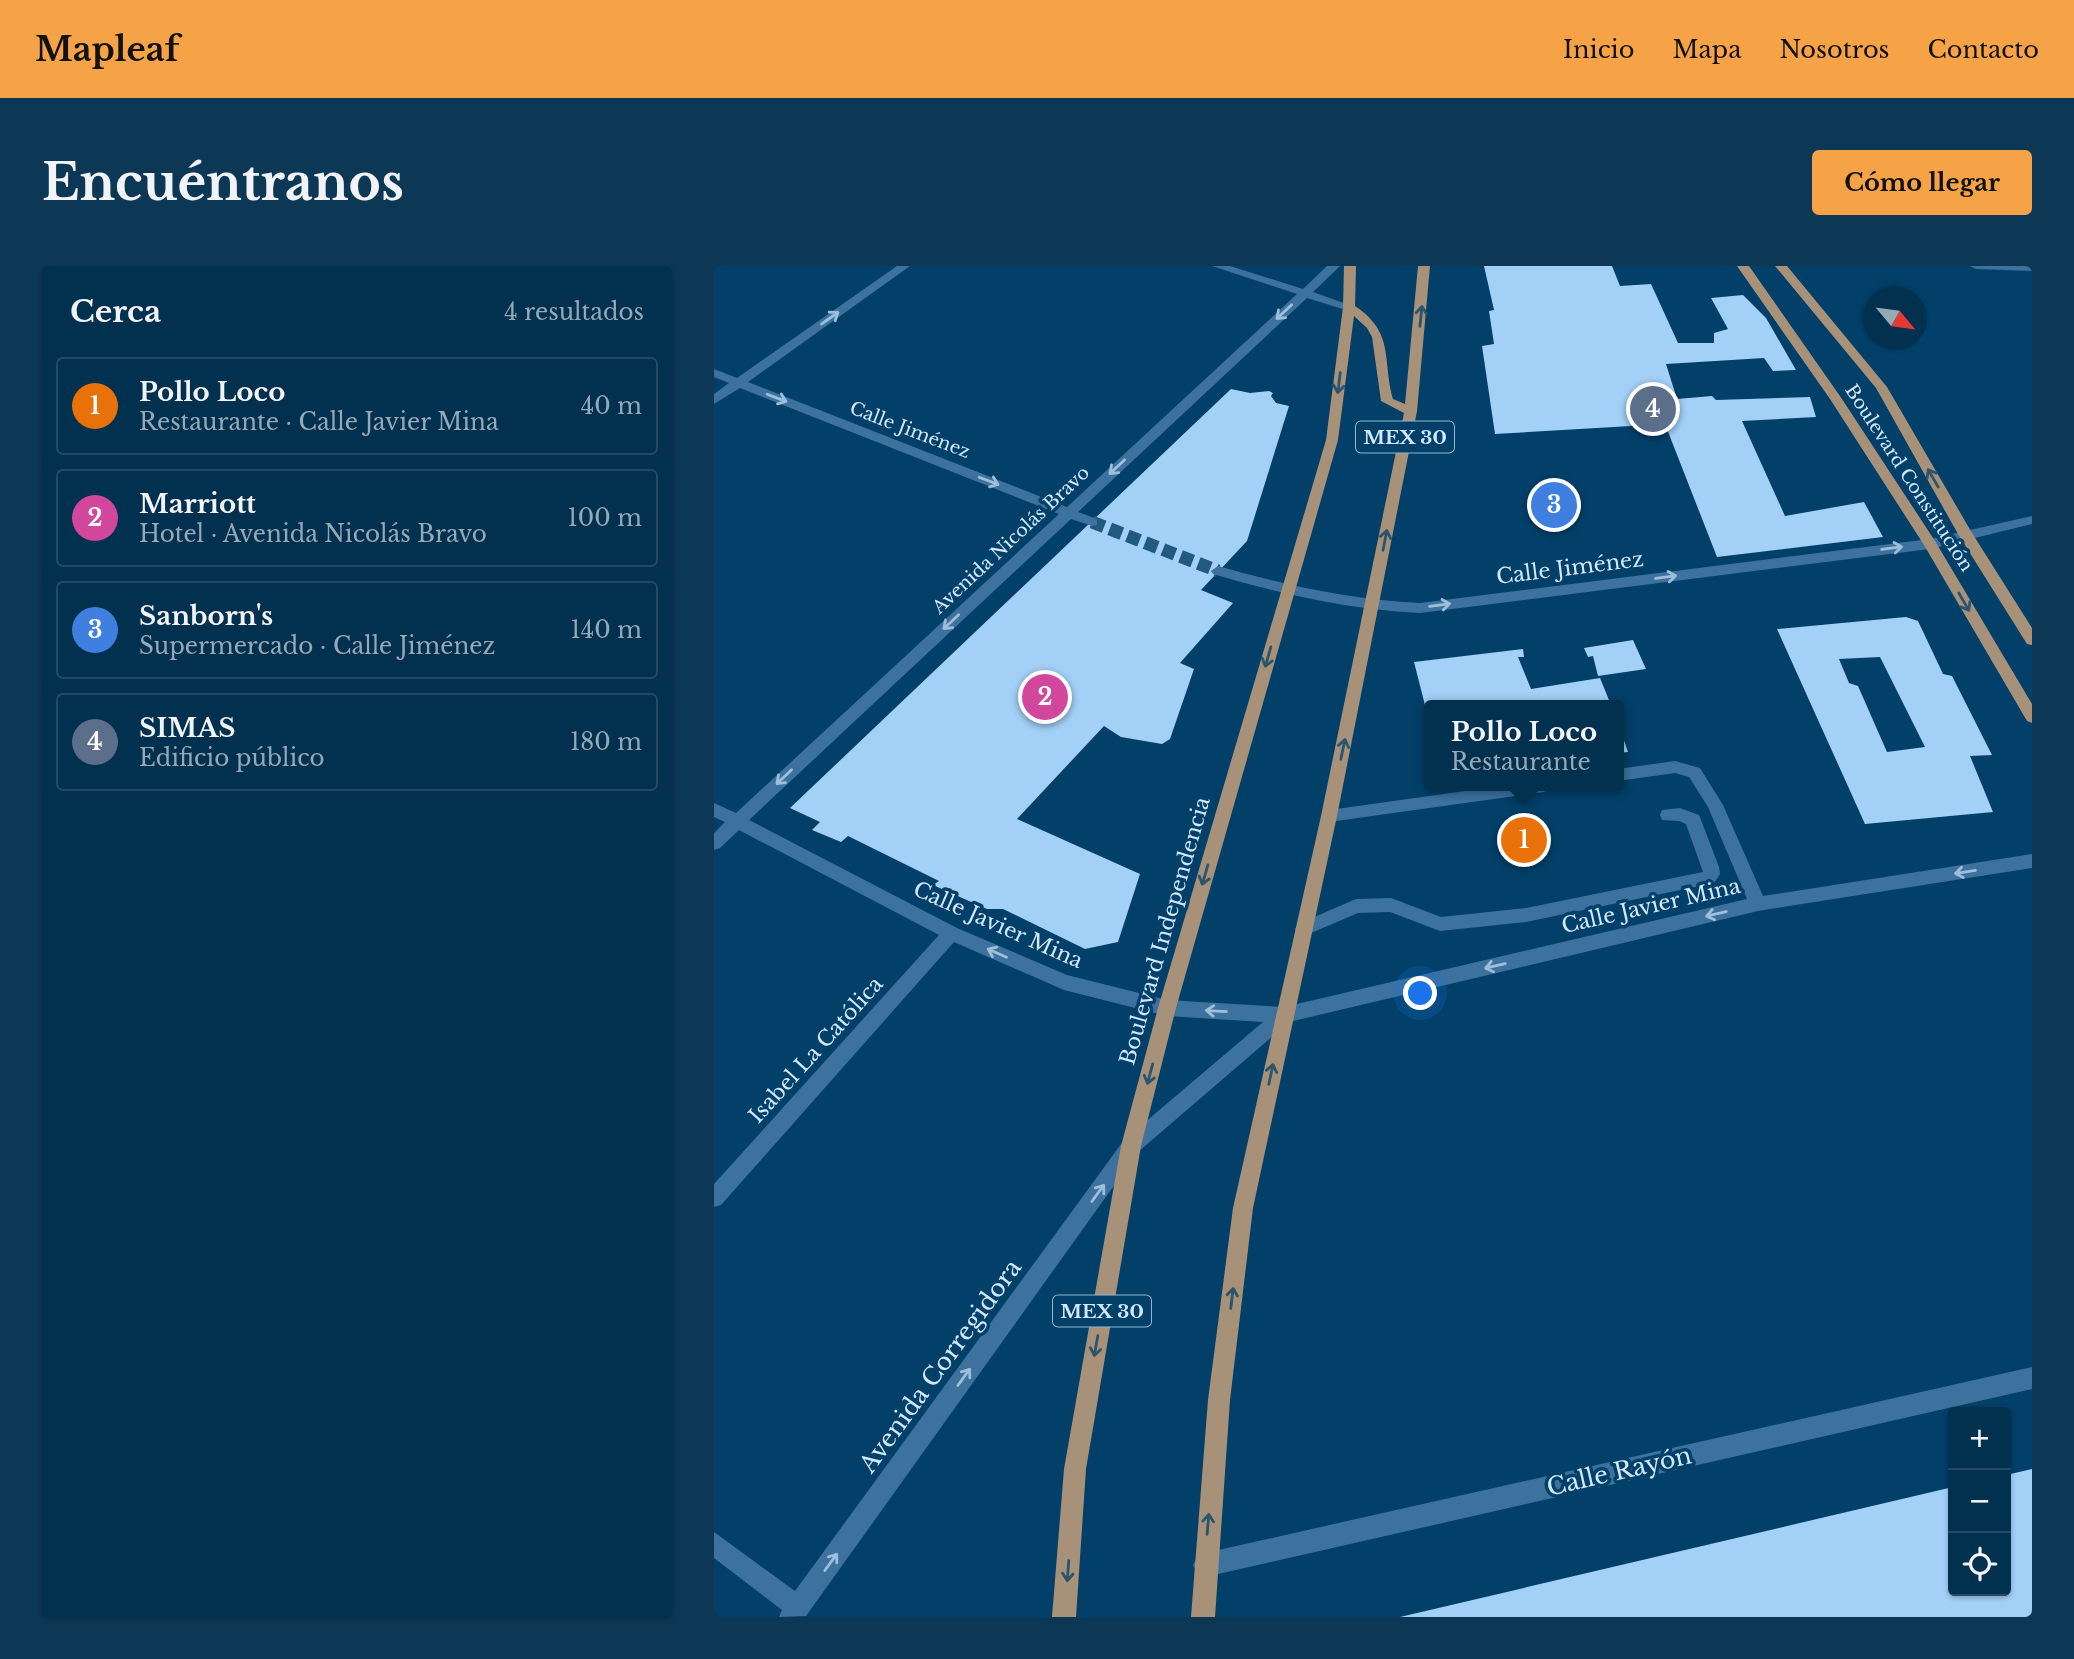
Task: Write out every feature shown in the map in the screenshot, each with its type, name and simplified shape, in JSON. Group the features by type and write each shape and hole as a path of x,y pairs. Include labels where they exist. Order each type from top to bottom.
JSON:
{"main road":[{"name":"Boulevard Independencia","path":"1065,1617 1075,1469 1131,1146 1167,1008 1332,440 1349,307 1350,266"},
{"name":"MEX 30","path":"1203,1617 1219,1401 1244,1208 1329,816 1411,411 1425,280 1424,266"},
{"name":"Boulevard Constitución","path":"1743,266 1836,399 1930,544 2032,717"},
{"name":"Boulevard Constitución","path":"1785,268 1881,387 1965,534 2032,640"},
{"path":"1349,307 1365,316 1378,332 1382,389 1387,401 1411,411"}],"street":[{"path":"714,400 904,266"},
{"path":"1218,266 1349,307"},
{"name":"Avenida Nicolás Bravo","path":"714,843 1334,266"},
{"path":"1976,266 2032,268"},
{"name":"Calle Jiménez","path":"714,373 1092,522"},
{"name":"Calle Jiménez","path":"1218,571 1287,591 1372,607 1420,608 1930,544 2032,520"},
{"path":"1624,774 1675,767 1694,772 1715,805 1758,904"},
{"path":"1329,816 1508,791"},
{"name":"Calle Javier Mina","path":"714,809 951,933 1064,982 1167,1008 1284,1015 1758,904 2032,861"},
{"path":"1304,929 1356,906 1391,905 1440,925 1526,915 1708,878 1712,874 1711,867 1693,820 1680,814 1668,815"},
{"name":"Isabel La Católica","path":"714,1198 951,933"},
{"name":"Calle Javier Mina","path":"1131,1146 1284,1015"},
{"name":"Avenida Corregidora","path":"795,1612 1131,1146"},
{"name":"Calle Rayón","path":"1205,1565 2032,1377"},
{"path":"714,1544 795,1612"}],"building":[{"path":"1484,266 1612,266 1620,286 1651,284 1678,343 1714,343 1714,333 1728,329 1711,298 1743,295 1766,318 1796,370 1773,371 1764,358 1666,364 1677,399 1712,396 1716,400 1810,397 1816,417 1742,421 1785,516 1864,502 1883,537 1717,557 1665,424 1495,434 1482,346 1494,344 1489,311 1494,310"},
{"path":"1231,389 1250,393 1269,391 1273,393 1271,396 1276,403 1289,406 1247,541 1201,590 1233,603 1180,663 1194,669 1170,739 1162,744 1121,737 1104,726 1017,819 1140,874 1118,942 1085,949 1003,909 987,909 933,885 939,881 848,836 841,842 812,830 820,822 790,808"},
{"path":"1906,617 1918,621 1943,674 1952,676 1992,755 1970,756 1993,812 1865,824 1777,629","holes":["1880,657 1925,747 1887,752 1858,686 1849,683 1839,659"]},
{"path":"1633,640 1646,669 1598,676 1593,656 1588,657 1584,648"},
{"path":"1523,649 1524,657 1518,657 1531,689 1600,678 1609,700 1424,701 1414,662"},
{"path":"2032,1469 2032,1617 1400,1617 1948,1488 1948,1596 2011,1596 2011,1474"}],"tunnel":[{"path":"1092,522 1218,571"}],"place":[{"name":"SIMAS","path":"1653,409"},
{"name":"Sanborn's","path":"1554,505"},
{"name":"Marriott","path":"1045,697"},
{"name":"Pollo Loco","path":"1524,840"}]}
